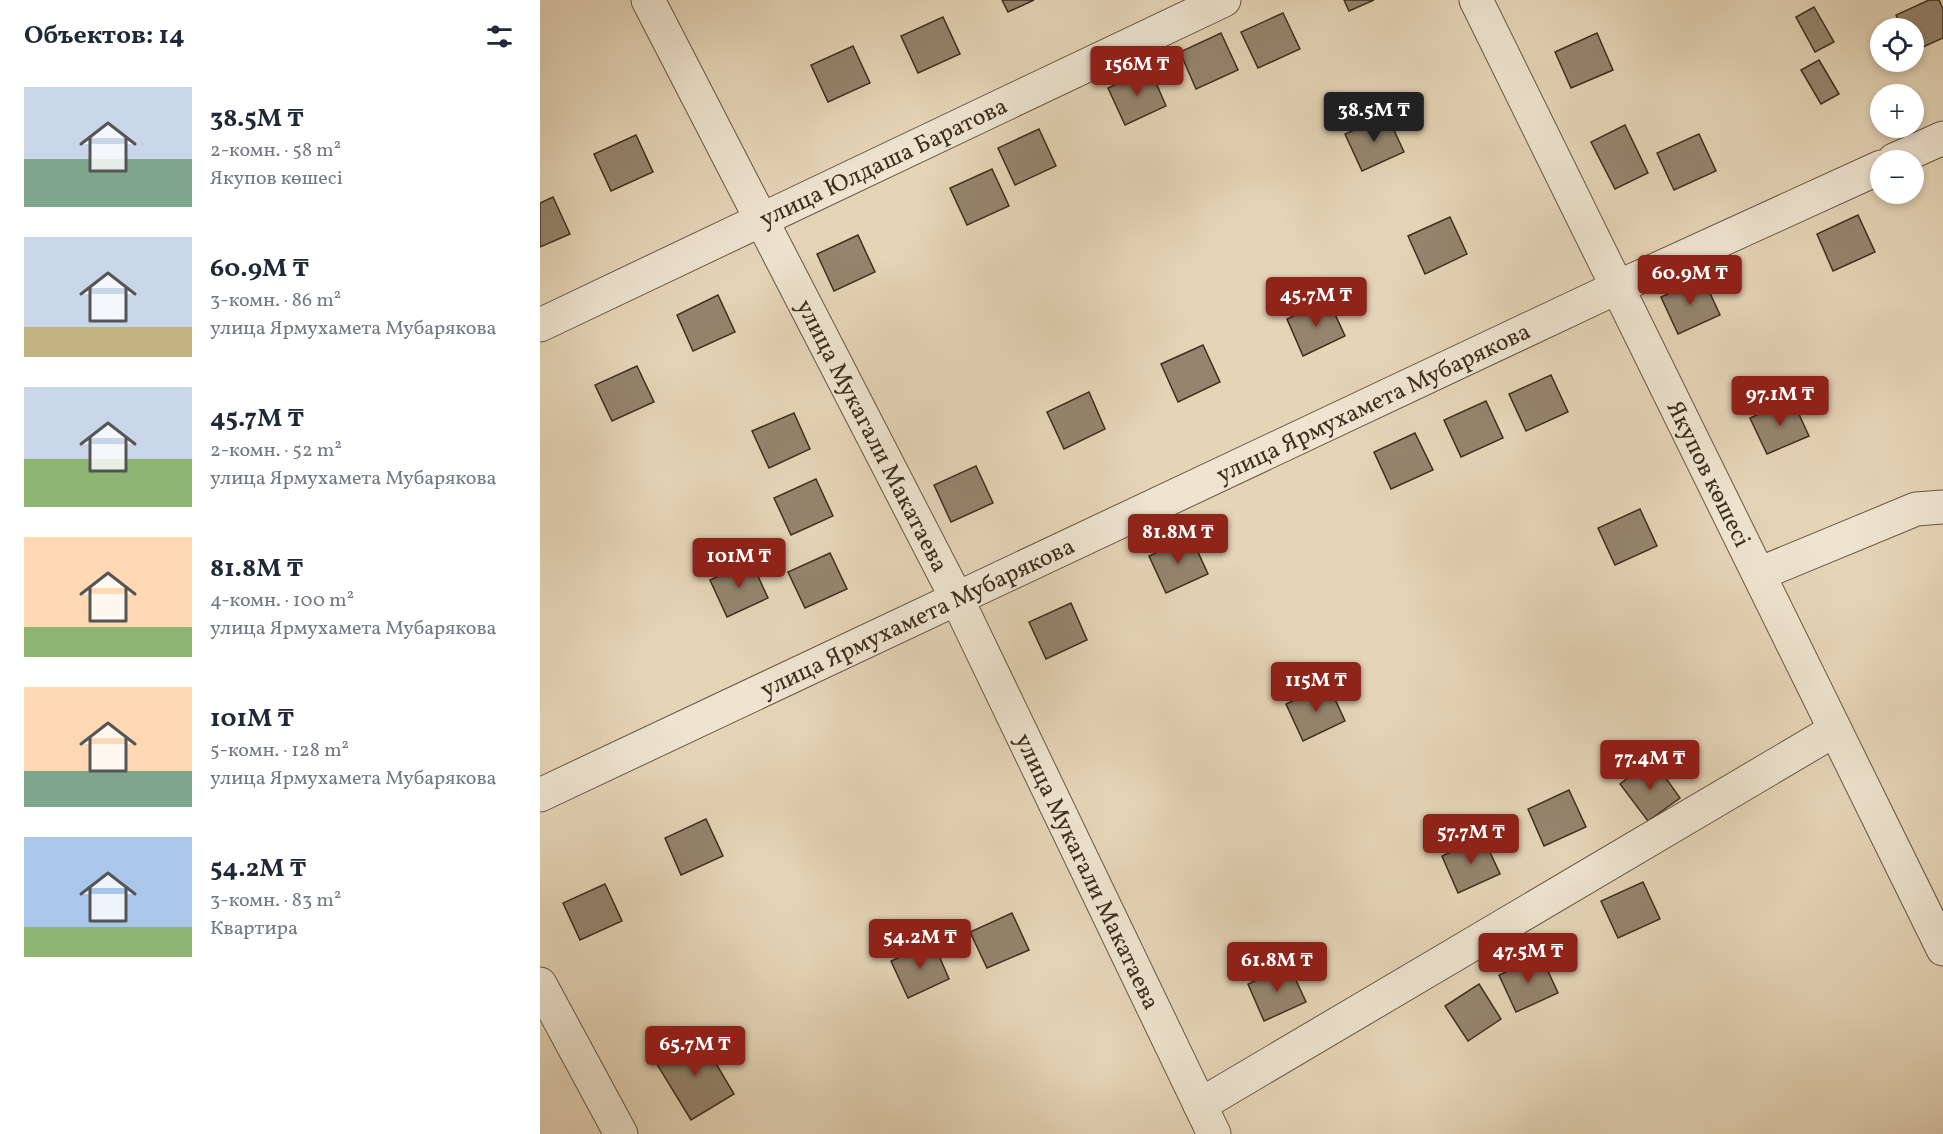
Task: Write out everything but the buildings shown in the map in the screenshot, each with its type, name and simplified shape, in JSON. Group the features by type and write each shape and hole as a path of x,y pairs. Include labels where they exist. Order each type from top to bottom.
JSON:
{"street":[{"name":"улица Мукагали Макатаева","path":"648,0 957,599 1215,1134"},
{"name":"улица Юлдаша Баратова","path":"540,325 1224,0"},
{"name":"Якупов көшесі","path":"1476,0 1943,949"},
{"path":"1916,150 1943,138"},
{"name":"улица Ярмухамета Мубарякова","path":"540,795 1618,287 1870,172"},
{"path":"1759,574 1916,509 1943,507"},
{"path":"1200,1105 1835,730"},
{"path":"540,984 621,1134"}]}
